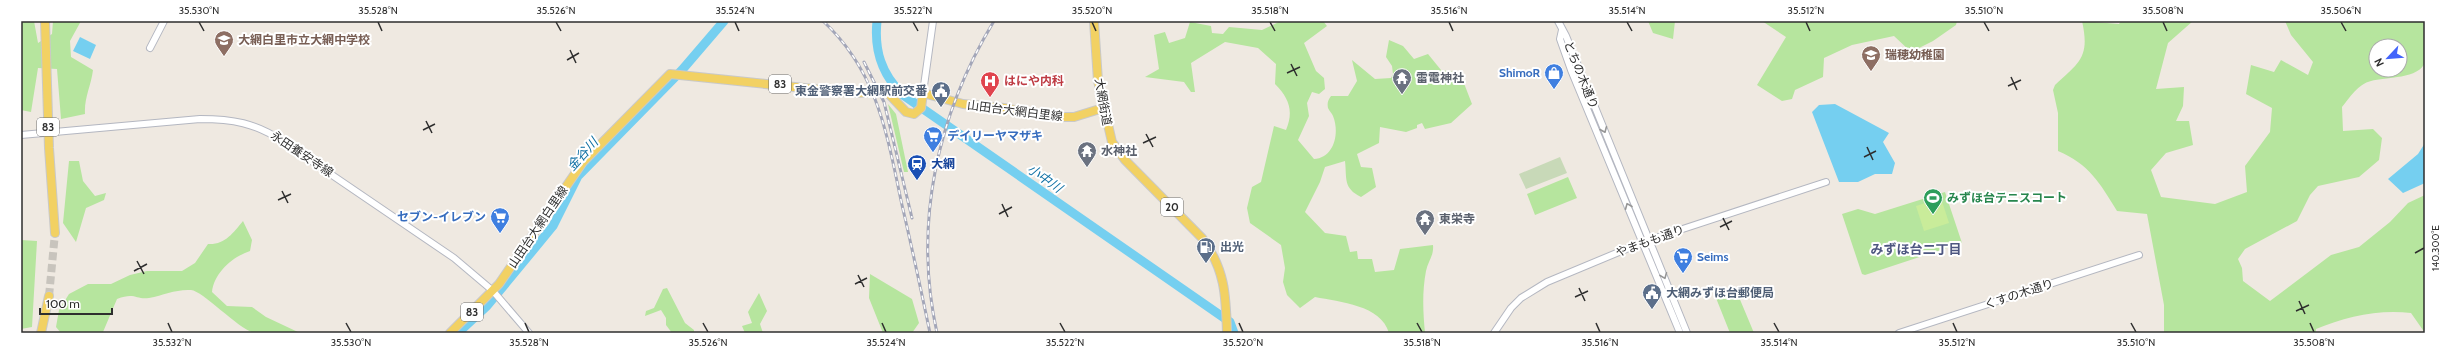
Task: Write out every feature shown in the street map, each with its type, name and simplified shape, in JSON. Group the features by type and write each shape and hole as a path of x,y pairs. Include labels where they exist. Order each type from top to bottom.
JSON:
{"main road":[{"name":"83","path":"45,21 48,133 55,233"},
{"name":"大網街道","path":"1094,21 1097,64 1103,108 1115,148 1202,238 1212,252 1224,283 1227,333"},
{"name":"山田台大網白里線","path":"450,333 493,291 573,174 598,144 670,74 852,93 888,92 906,112 914,114 921,108 923,93 963,104 1004,108 1053,117 1074,117 1103,108"},
{"path":"41,333 49,296"}],"street":[{"path":"150,48 164,21"},
{"path":"923,93 933,21"},
{"name":"とちの木通り","path":"1558,21 1562,30 1560,39 1571,70 1687,333"},
{"name":"永田養安寺線","path":"21,136 200,119 226,119 254,125 269,132 396,216 454,258 493,291 529,333"},
{"name":"やまもも通り","path":"1494,333 1511,308 1536,288 1646,241 1826,182"},
{"name":"とちの木通り","path":"1646,241 1680,333"},
{"name":"くすの木通り","path":"1899,333 2139,255"}],"green space":[{"path":"21,21 34,21 38,43 52,34 53,21 81,21 70,41 71,57 93,70 85,114 61,119 57,69 38,68 31,112 21,110"},
{"path":"1281,21 1323,21 1327,26 1304,43 1316,71 1324,78 1325,89 1319,94 1312,92 1307,103 1309,116 1298,140 1314,159 1321,158 1331,149 1334,144 1336,130 1335,123 1333,115 1328,108 1328,102 1331,96 1348,96 1357,81 1352,60 1375,79 1391,78 1393,74 1392,66 1386,57 1389,40 1403,46 1414,59 1428,54 1441,70 1460,73 1472,104 1451,123 1425,129 1422,123 1417,125 1417,128 1406,132 1380,127 1379,143 1357,154 1361,167 1372,168 1376,187 1361,197 1351,190 1347,182 1345,161 1325,167 1320,182 1305,212 1325,233 1346,236 1350,252 1357,251 1358,259 1372,259 1375,272 1394,270 1400,249 1433,245 1433,252 1426,271 1423,294 1425,333 1389,333 1385,324 1378,316 1358,306 1315,297 1300,308 1287,295 1283,282 1285,268 1281,245 1250,223 1247,208 1252,187 1261,182 1274,126 1286,130 1290,117 1287,100 1275,84 1276,64 1258,48 1225,42 1191,63 1195,92 1191,92 1184,82 1145,77 1159,69 1154,35 1165,32 1169,43 1185,38 1190,22 1211,26 1212,33 1223,34 1229,27 1262,30"},
{"path":"1648,21 1675,21 1673,39 1653,33"},
{"path":"1762,21 1957,21 1956,25 1933,41 1911,52 1894,36 1852,45 1824,58 1823,77 1795,90 1792,99 1782,101 1757,85 1786,37"},
{"path":"2082,21 2119,24 2121,21 2193,21 2168,43 2156,89 2184,87 2183,106 2176,121 2189,121 2193,145 2166,153 2151,170 2161,197 2215,204 2247,192 2245,166 2270,132 2272,108 2246,94 2251,65 2274,72 2281,60 2308,75 2313,62 2291,35 2285,21 2425,21 2426,52 2425,62 2422,68 2416,72 2408,74 2408,38 2368,38 2368,78 2389,78 2371,81 2362,85 2342,107 2343,131 2373,129 2382,138 2379,160 2359,177 2318,186 2310,195 2297,221 2245,249 2238,259 2242,268 2243,281 2270,301 2331,255 2359,247 2390,222 2408,203 2425,195 2425,333 2411,313 2386,312 2362,315 2338,321 2316,329 2316,333 2164,333 2164,305 2147,214 2117,211 2093,175 2078,162 2058,151 2058,113 2053,90 2055,85 2077,64 2084,51 2085,43"},
{"path":"888,104 896,114 908,172 904,172"},
{"path":"1560,157 1567,173 1526,189 1519,174"},
{"path":"69,161 79,161 83,181 95,196 106,193 104,200 86,208 76,242 63,223"},
{"path":"1568,177 1577,198 1535,215 1527,194"},
{"path":"1945,192 1962,243 1865,275 1862,274 1842,214 1858,209 1875,214"},
{"name":"みずほ台テニスコート","path":"1941,198 1949,223 1924,231 1916,206"},
{"path":"243,221 252,240 250,251 237,257 220,272 213,285 212,292 227,306 252,307 266,317 300,333 271,335 254,333 238,324 203,296 191,290 175,291 149,298 128,296 117,299 103,332 61,333 56,327 59,310 69,294 88,284 111,284 130,275 147,271 182,271 195,263 208,244 219,243 224,240 232,234"},
{"path":"21,240 37,241 32,327 21,329"},
{"path":"870,274 912,299 919,323 912,333 883,333 869,298"},
{"path":"667,288 685,323 694,330 694,333 672,333 666,325 666,318 661,310 645,316 646,311 654,308 663,289"},
{"path":"1736,290 1754,333 1730,333 1716,298"},
{"path":"759,293 767,311 760,324 763,333 745,333 742,326 752,323 748,312"}],"water":[{"path":"80,37 96,45 90,59 73,51"},
{"path":"1835,104 1889,133 1883,142 1895,163 1892,174 1875,174 1858,182 1839,182 1812,112 1819,105"},
{"path":"2425,143 2425,183 2403,193 2388,179 2418,154"}],"waterway":[{"name":"金谷川","path":"458,333 487,306 553,226 578,176 682,70 724,21"},
{"name":"小中川","path":"877,21 876,32 878,52 884,70 895,87 903,95 1230,322 1234,333"}],"tunnel":[{"path":"49,296 55,233"}],"railway":[{"path":"823,21 842,41 856,61 878,106 891,154 930,333"},
{"path":"937,333 930,292 928,251 929,211 935,171 945,132 958,94 974,57 994,21"},
{"path":"864,62 884,102 912,218"}],"place":[{"name":"大網白里市立大網中学校","path":"224,57"},
{"name":"瑞穂幼稚園","path":"1871,72"},
{"name":"ShimoR","path":"1554,90"},
{"name":"雷電神社","path":"1402,95"},
{"name":"はにや内科","path":"990,98"},
{"name":"東金警察署大網駅前交番","path":"941,108"},
{"name":"デイリーヤマザキ","path":"933,153"},
{"name":"水神社","path":"1087,168"},
{"name":"大網","path":"917,181"},
{"name":"みずほ台テニスコート","path":"1933,215"},
{"name":"セブン-イレブン","path":"500,234"},
{"name":"東栄寺","path":"1425,236"},
{"name":"出光","path":"1206,264"},
{"name":"Seims","path":"1683,274"},
{"name":"大網みずほ台郵便局","path":"1652,310"}],"district":[{"name":"みずほ台二丁目","path":"1916,249"}]}
